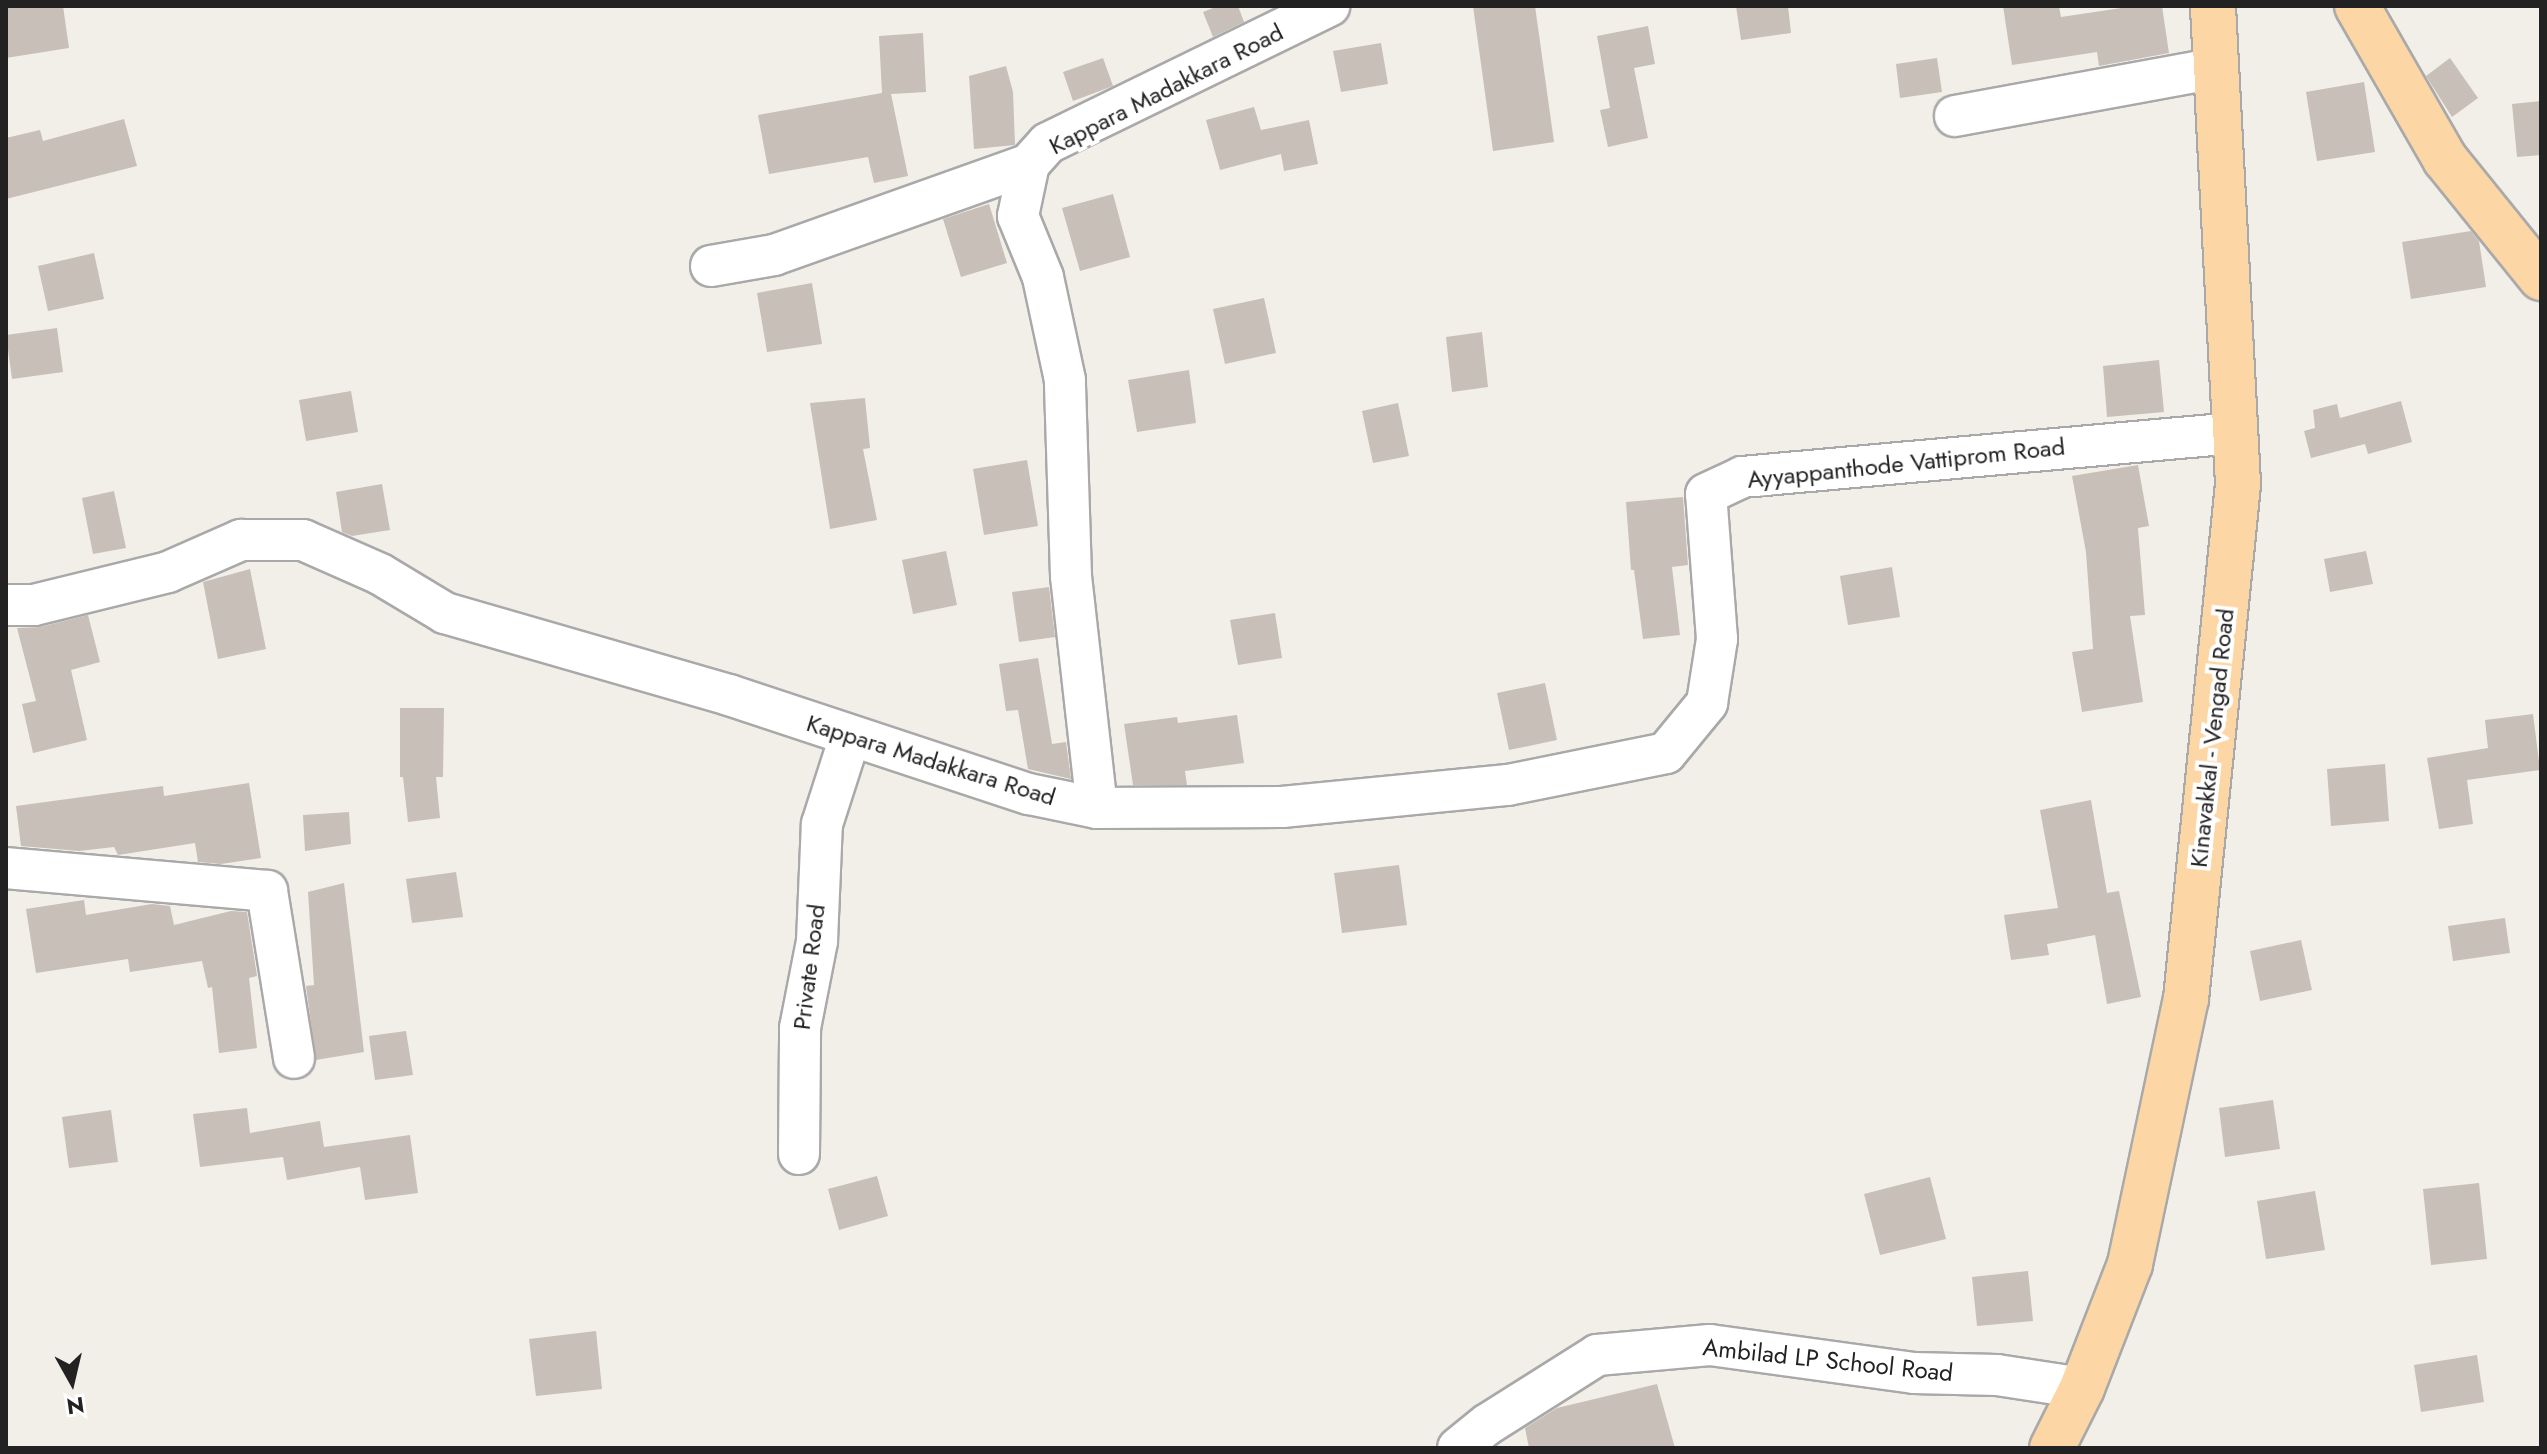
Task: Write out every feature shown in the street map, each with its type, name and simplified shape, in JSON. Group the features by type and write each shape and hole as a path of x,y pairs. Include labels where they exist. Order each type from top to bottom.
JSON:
{"main road":[{"name":"Kinavakkal - Vengad Road","path":"2052,1448 2082,1388 2130,1264 2186,999 2238,484 2213,6"},
{"path":"2357,6 2445,159 2541,278"}],"street":[{"name":"Kappara Madakkara Road","path":"6,605 34,605 168,572 241,540 303,540 380,574 445,613 729,695 1029,794 1097,808 1071,576 1065,380 1043,277 1018,216 1029,164 1048,143 1329,6"},
{"path":"1955,116 2216,68"},
{"path":"711,266 774,255 1029,164"},
{"name":"Ayyappanthode Vattiprom Road","path":"1097,808 1282,807 1508,785 1666,753 1707,703 1715,652 1706,494 1742,477 2235,433"},
{"name":"Private Road","path":"799,1154 800,1028 817,941 822,824 850,737"},
{"path":"6,868 267,891 294,1058"},
{"name":"Ambilad LP School Road","path":"1458,1448 1488,1424 1597,1355 1710,1345 1914,1373 1997,1375 2082,1388"}],"building":[{"path":"6,6 63,6 69,48 6,58"},
{"path":"1218,6 1238,6 1244,22 1213,37 1203,12"},
{"path":"1473,6 1535,6 1554,142 1493,151"},
{"path":"1736,6 1788,6 1791,33 1741,40"},
{"path":"2003,6 2059,6 2061,17 2135,6 2162,6 2169,53 2099,66 2097,52 2012,65"},
{"path":"1648,26 1655,64 1634,68 1648,138 1608,147 1600,110 1610,108 1597,36"},
{"path":"923,33 926,92 891,94 908,176 874,183 868,157 769,174 758,115 882,93 879,36"},
{"path":"1381,43 1388,84 1341,92 1333,51"},
{"path":"1103,58 1113,86 1073,101 1063,72"},
{"path":"1937,58 1942,92 1900,98 1896,64"},
{"path":"2450,58 2478,98 2452,117 2426,76"},
{"path":"1006,66 1013,92 1015,145 974,149 969,76"},
{"path":"2364,82 2375,152 2317,161 2306,92"},
{"path":"2541,101 2541,155 2517,157 2512,104"},
{"path":"1254,107 1261,130 1309,120 1318,164 1284,171 1281,154 1220,170 1206,120"},
{"path":"124,119 137,166 6,199 6,138 40,130 43,141"},
{"path":"1113,194 1130,257 1080,271 1062,208"},
{"path":"989,204 1007,263 961,277 943,219"},
{"path":"2471,231 2479,241 2486,287 2411,299 2402,242"},
{"path":"94,253 104,299 48,311 38,266"},
{"path":"812,283 822,344 767,352 757,293"},
{"path":"1264,298 1276,353 1225,364 1213,309"},
{"path":"57,328 63,372 12,379 6,335"},
{"path":"1482,332 1488,387 1452,392 1446,337"},
{"path":"2159,360 2164,412 2107,417 2103,366"},
{"path":"1189,370 1196,423 1137,432 1128,380"},
{"path":"351,391 358,432 306,441 299,400"},
{"path":"865,398 870,448 863,449 877,520 830,529 810,403"},
{"path":"2401,401 2412,442 2368,454 2365,444 2311,458 2304,431 2315,428 2313,410 2337,404 2340,418"},
{"path":"1398,403 1409,456 1373,463 1362,411"},
{"path":"1027,460 1038,526 984,535 973,469"},
{"path":"2138,465 2149,526 2138,528 2145,615 2130,616 2143,702 2082,712 2072,652 2093,649 2086,552 2072,476"},
{"path":"382,484 390,530 352,536 342,532 336,492"},
{"path":"114,491 126,548 93,554 82,498"},
{"path":"1683,497 1688,565 1672,567 1680,635 1643,639 1634,570 1631,570 1626,502"},
{"path":"946,551 957,605 913,614 902,560"},
{"path":"2366,551 2373,584 2330,592 2324,559"},
{"path":"1892,567 1900,617 1848,625 1840,576"},
{"path":"250,569 266,649 218,659 203,582"},
{"path":"1049,587 1055,637 1019,642 1012,592"},
{"path":"1275,613 1282,658 1238,665 1230,620"},
{"path":"88,615 100,662 71,670 87,740 33,753 22,704 36,701 17,628 40,627"},
{"path":"1038,658 1052,744 1066,742 1071,779 1028,769 1018,710 1006,711 999,664"},
{"path":"1545,683 1557,740 1509,750 1497,693"},
{"path":"400,708 444,708 443,777 436,777 440,818 408,822 403,777 400,777"},
{"path":"2533,714 2540,770 2467,780 2473,824 2439,829 2427,758 2488,748 2485,720"},
{"path":"1237,715 1244,763 1185,771 1187,785 1133,785 1124,724 1177,717 1178,723"},
{"path":"2385,764 2389,821 2331,826 2327,769"},
{"path":"249,783 261,858 221,864 198,862 195,843 118,855 114,847 79,851 21,846 16,806 163,786 164,796"},
{"path":"2091,800 2107,893 2119,891 2141,997 2107,1004 2095,935 2047,944 2049,955 2011,960 2004,915 2058,908 2040,810"},
{"path":"349,812 351,844 305,851 303,815"},
{"path":"1399,865 1407,925 1342,933 1334,873"},
{"path":"456,872 463,917 412,923 406,879"},
{"path":"344,883 364,1052 316,1060 306,986 314,985 308,892"},
{"path":"84,900 86,915 152,904 170,906 174,925 231,911 247,912 257,976 249,978 257,1048 219,1053 212,987 208,988 202,961 130,972 128,959 36,973 26,909"},
{"path":"2505,918 2510,953 2453,961 2448,926"},
{"path":"2301,940 2312,990 2260,1001 2250,951"},
{"path":"406,1031 413,1075 375,1080 369,1036"},
{"path":"2273,1100 2280,1149 2225,1157 2219,1108"},
{"path":"247,1108 250,1133 320,1121 324,1147 410,1135 418,1193 365,1200 360,1167 287,1180 283,1157 200,1167 193,1114"},
{"path":"111,1110 118,1162 69,1168 62,1117"},
{"path":"877,1176 888,1216 839,1230 828,1189"},
{"path":"1930,1177 1946,1239 1880,1255 1864,1194"},
{"path":"2479,1183 2487,1259 2431,1265 2423,1189"},
{"path":"2315,1191 2325,1250 2266,1259 2257,1201"},
{"path":"2028,1271 2033,1321 1977,1326 1972,1277"},
{"path":"596,1331 602,1389 536,1396 529,1339"},
{"path":"2477,1355 2484,1402 2421,1412 2414,1365"},
{"path":"1657,1384 1675,1448 1529,1448 1525,1428 1557,1408"}]}
